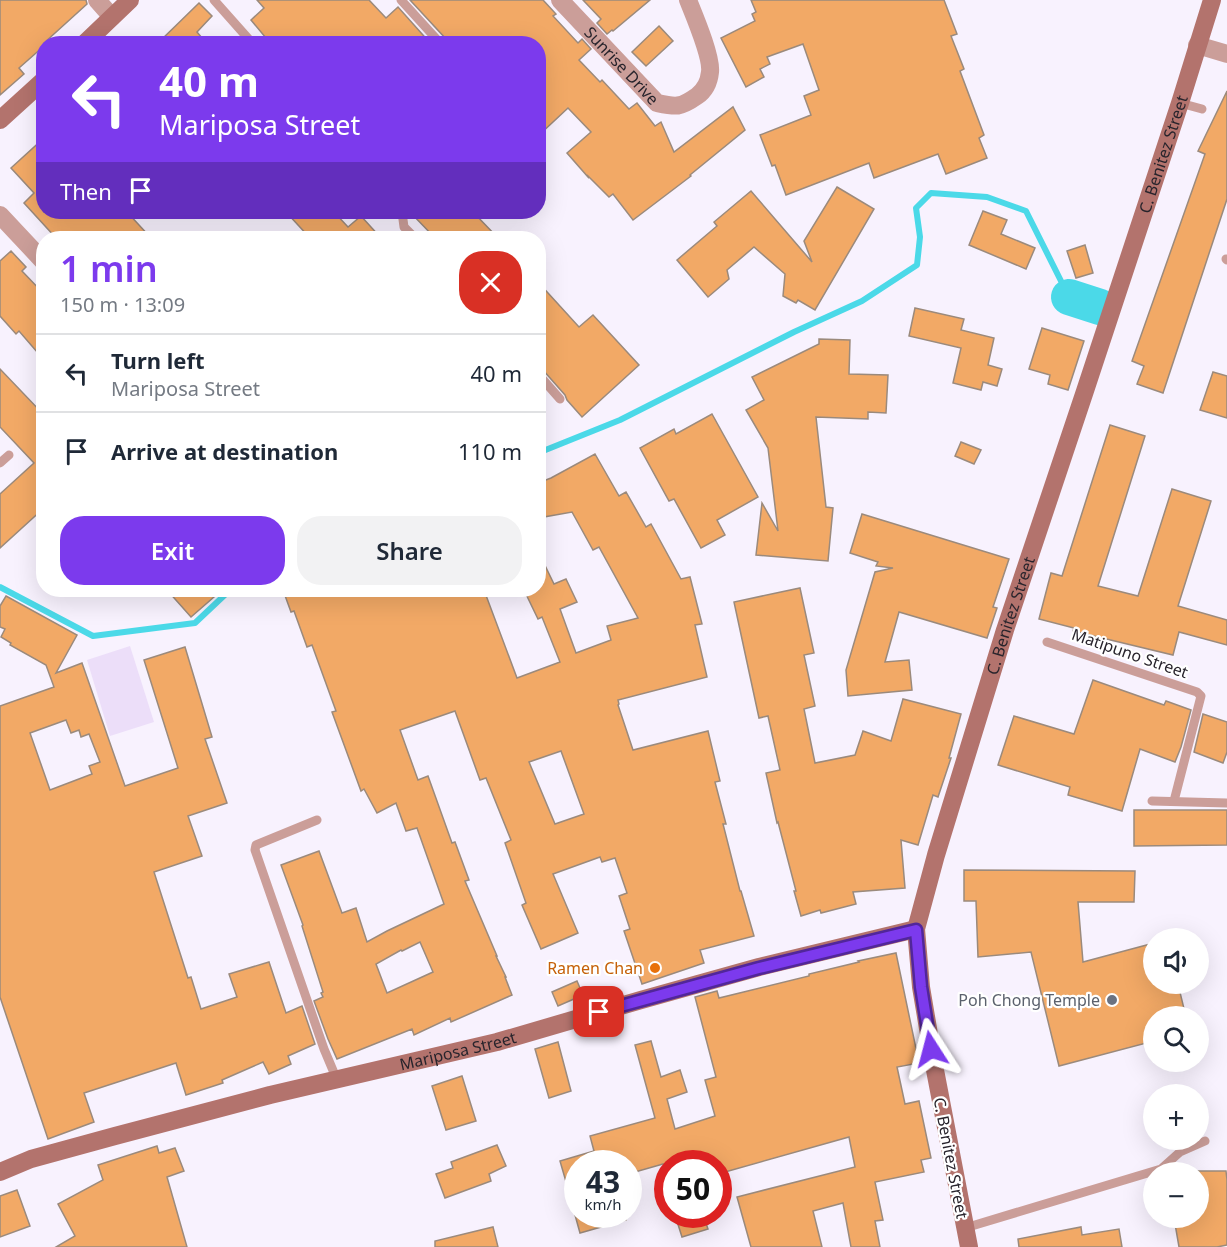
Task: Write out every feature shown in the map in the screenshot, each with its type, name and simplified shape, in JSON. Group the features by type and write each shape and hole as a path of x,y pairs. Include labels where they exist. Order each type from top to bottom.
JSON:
{"main road":[{"path":"92,36 130,0"},
{"name":"C. Benitez Street","path":"969,1247 921,987 916,930 936,855 1005,630 1212,0"},
{"path":"0,120 36,88"},
{"name":"Mariposa Street","path":"0,1172 31,1159 270,1095 497,1042 748,970 916,930"}],"street":[{"path":"97,0 112,17"},
{"name":"Sunrise Drive","path":"560,0 657,103 673,106 685,105 703,91 710,71 699,29 688,0"},
{"path":"1197,45 1227,54"},
{"path":"0,215 36,253"}],"lane":[{"path":"401,0 434,36"},
{"path":"217,1 246,36"},
{"path":"1180,103 1202,109"},
{"path":"546,383 560,399"},
{"path":"0,463 9,455"},
{"name":"Matipuno Street","path":"1047,642 1197,692 1201,696 1174,801"},
{"path":"1152,801 1227,803"},
{"path":"317,820 256,845 255,850 324,1049 337,1080"},
{"path":"965,1228 1161,1169 1184,1150"}],"shaded area":[{"path":"130,646 154,722 110,736 87,660"}],"building":[{"path":"0,0 86,0 87,4 52,36 36,36 36,53 19,68 24,74 0,95"},
{"path":"257,0 369,0 386,18 398,7 424,36 264,36 251,20 264,8"},
{"path":"410,0 543,0 556,14 553,16 578,43 582,39 591,49 579,60 600,82 602,80 629,109 637,103 655,126 661,122 674,152 733,107 745,130 691,176 633,220 613,194 609,197 567,153 591,132 568,108 546,129 546,36 443,36"},
{"path":"583,0 650,0 607,34 597,23 601,19"},
{"path":"751,0 944,0 957,34 951,36 964,69 960,71 984,135 979,138 987,158 946,174 938,154 874,178 869,163 786,195 775,165 772,166 760,135 811,115 804,96 819,90 803,44 767,57 770,64 760,69 764,77 746,87 721,38 755,21 752,14 756,12"},
{"path":"199,3 212,16 197,32 200,36 165,36"},
{"path":"659,26 673,41 646,66 632,52"},
{"path":"1227,91 1227,199 1163,393 1137,384 1144,366 1132,361 1205,154 1198,151"},
{"path":"36,145 36,216 24,203 34,193 11,168"},
{"path":"837,187 874,209 815,310 798,300 796,303 783,296 785,274 754,247 727,270 729,279 708,297 677,260 717,226 714,222 751,191 812,262 804,241"},
{"path":"983,211 1007,220 1001,234 1035,248 1026,269 969,245"},
{"path":"39,219 133,219 145,231 50,231"},
{"path":"292,219 341,219 348,227 357,219 364,219 375,231 304,231"},
{"path":"417,219 480,219 491,231 428,231"},
{"path":"1085,245 1093,273 1076,278 1067,251"},
{"path":"11,251 26,267 22,271 36,286 36,351 19,331 16,334 0,316 0,261"},
{"path":"546,291 579,327 593,315 639,365 582,417 546,373"},
{"path":"915,308 964,319 961,330 994,338 988,365 1002,369 997,386 983,382 981,390 953,383 961,348 909,336"},
{"path":"1042,328 1084,341 1068,390 1048,384 1050,375 1029,369"},
{"path":"819,339 850,340 849,374 888,375 886,413 868,412 868,419 816,417 826,507 833,508 828,561 756,555 762,503 778,531 768,448 746,410 764,400 752,377 819,344"},
{"path":"0,369 36,407 36,515 0,548 0,494 34,463 0,427"},
{"path":"1213,372 1227,376 1227,418 1200,410"},
{"path":"712,414 758,497 717,520 725,535 701,548 674,499 669,501 640,448 674,429 676,434"},
{"path":"1110,425 1145,436 1098,586 1138,596 1172,489 1211,501 1178,606 1227,620 1227,645 1179,632 1173,655 1073,631 1074,628 1039,619 1051,573 1062,576"},
{"path":"961,442 981,450 974,464 955,456"},
{"path":"595,454 619,496 626,492 646,527 651,524 681,579 690,577 702,624 695,625 707,677 618,700 618,705 633,750 708,731 720,781 715,782 726,824 723,824 754,936 700,950 704,963 642,984 624,931 630,929 619,896 627,893 615,858 602,862 600,857 553,874 578,933 541,949 522,905 526,903 505,843 511,840 486,778 480,780 455,711 400,730 418,780 428,776 452,843 455,842 469,880 465,881 512,995 451,1022 450,1018 414,1035 412,1029 337,1059 314,1001 323,997 321,993 323,992 303,925 281,865 319,851 342,913 356,908 367,942 444,904 417,828 406,831 396,803 377,813 364,789 361,791 332,712 336,711 312,645 307,647 294,611 291,612 286,597 487,597 517,678 560,662 542,617 538,619 527,597 546,597 546,568 554,584 566,579 577,602 560,609 576,653 611,640 607,626 638,618 599,547 593,550 572,512 546,517 546,480","holes":["561,751 584,814 555,824 529,762","420,942 433,972 387,993 376,964"]},
{"path":"862,514 1009,559 993,607 997,608 987,638 899,612 885,662 909,660 912,690 848,696 846,670 875,572 893,568 876,566 878,562 850,553"},
{"path":"800,588 814,653 804,655 815,706 804,709 815,763 855,755 863,731 891,741 903,699 961,714 949,758 951,758 938,797 933,795 918,845 901,840 905,888 853,892 856,904 821,913 820,910 801,916 766,773 780,770 768,716 759,718 734,602"},
{"path":"6,596 77,635 56,673 82,663 125,786 178,768 144,660 185,647 212,737 205,739 227,803 188,816 202,856 154,872 188,978 191,977 201,1009 237,997 229,974 269,962 286,1013 302,1006 315,1044 288,1056 291,1064 269,1074 263,1062 222,1080 223,1083 186,1095 176,1063 84,1093 94,1122 48,1139 0,997 0,706 54,687 46,665 10,645 11,643 1,637 5,629 0,627 0,606","holes":["66,720 71,733 79,730 81,737 89,734 100,762 89,766 92,774 50,790 30,733"]},
{"path":"173,597 214,597 191,617"},
{"path":"1093,680 1164,705 1166,701 1191,710 1175,762 1140,749 1122,811 1068,795 1070,787 998,765 1014,716 1074,734"},
{"path":"1203,714 1227,722 1227,752 1223,763 1194,752"},
{"path":"1134,810 1227,810 1227,845 1134,846"},
{"path":"964,870 1135,871 1134,902 1078,902 1083,962 1143,946 1143,994 1180,994 1183,1006 1143,1006 1143,1044 1059,1066 1031,952 978,957 976,901 964,901"},
{"path":"896,953 919,1063 897,1067 905,1104 919,1101 931,1158 921,1160 924,1172 875,1182 883,1220 875,1221 880,1247 851,1247 843,1203 813,1211 822,1247 751,1247 737,1197 855,1167 849,1137 732,1170 732,1150 654,1150 654,1167 642,1170 642,1150 594,1150 590,1136 655,1118 635,1045 651,1041 661,1077 680,1070 687,1092 667,1099 675,1129 715,1116 705,1080 716,1077 695,997 717,991 719,998 809,976 809,974"},
{"path":"577,981 583,995 558,1006 552,992"},
{"path":"558,1042 571,1091 549,1098 535,1049"},
{"path":"462,1076 476,1121 446,1130 432,1086"},
{"path":"497,1145 506,1166 489,1174 491,1181 445,1198 436,1174 453,1168 451,1162"},
{"path":"157,1146 159,1153 175,1148 184,1171 167,1177 187,1247 56,1247 75,1236 58,1204 103,1180 98,1165"},
{"path":"564,1160 564,1175 560,1161"},
{"path":"1209,1171 1226,1171 1227,1245 1179,1247 1176,1228 1209,1228"},
{"path":"17,1190 30,1226 0,1237 0,1196"},
{"path":"493,1227 498,1247 435,1247 435,1241"},
{"path":"1081,1227 1082,1235 1119,1229 1122,1247 1019,1247 1018,1239"},
{"path":"579,1228 598,1228 580,1233"},
{"path":"679,1228 708,1229 682,1237"}],"waterway":[{"path":"546,450 620,420 794,332 862,301 917,265 920,237 916,208 931,193 987,197 1026,211 1069,297"},
{"path":"1069,297 1100,307"},
{"path":"0,587 93,636 195,623 223,597"}],"place":[{"name":"Ramen Chan","path":"655,968"},
{"name":"Poh Chong Temple","path":"1112,1000"}],"route":[{"path":"599,1012 759,968 916,930 921,987 931,1049"}]}
